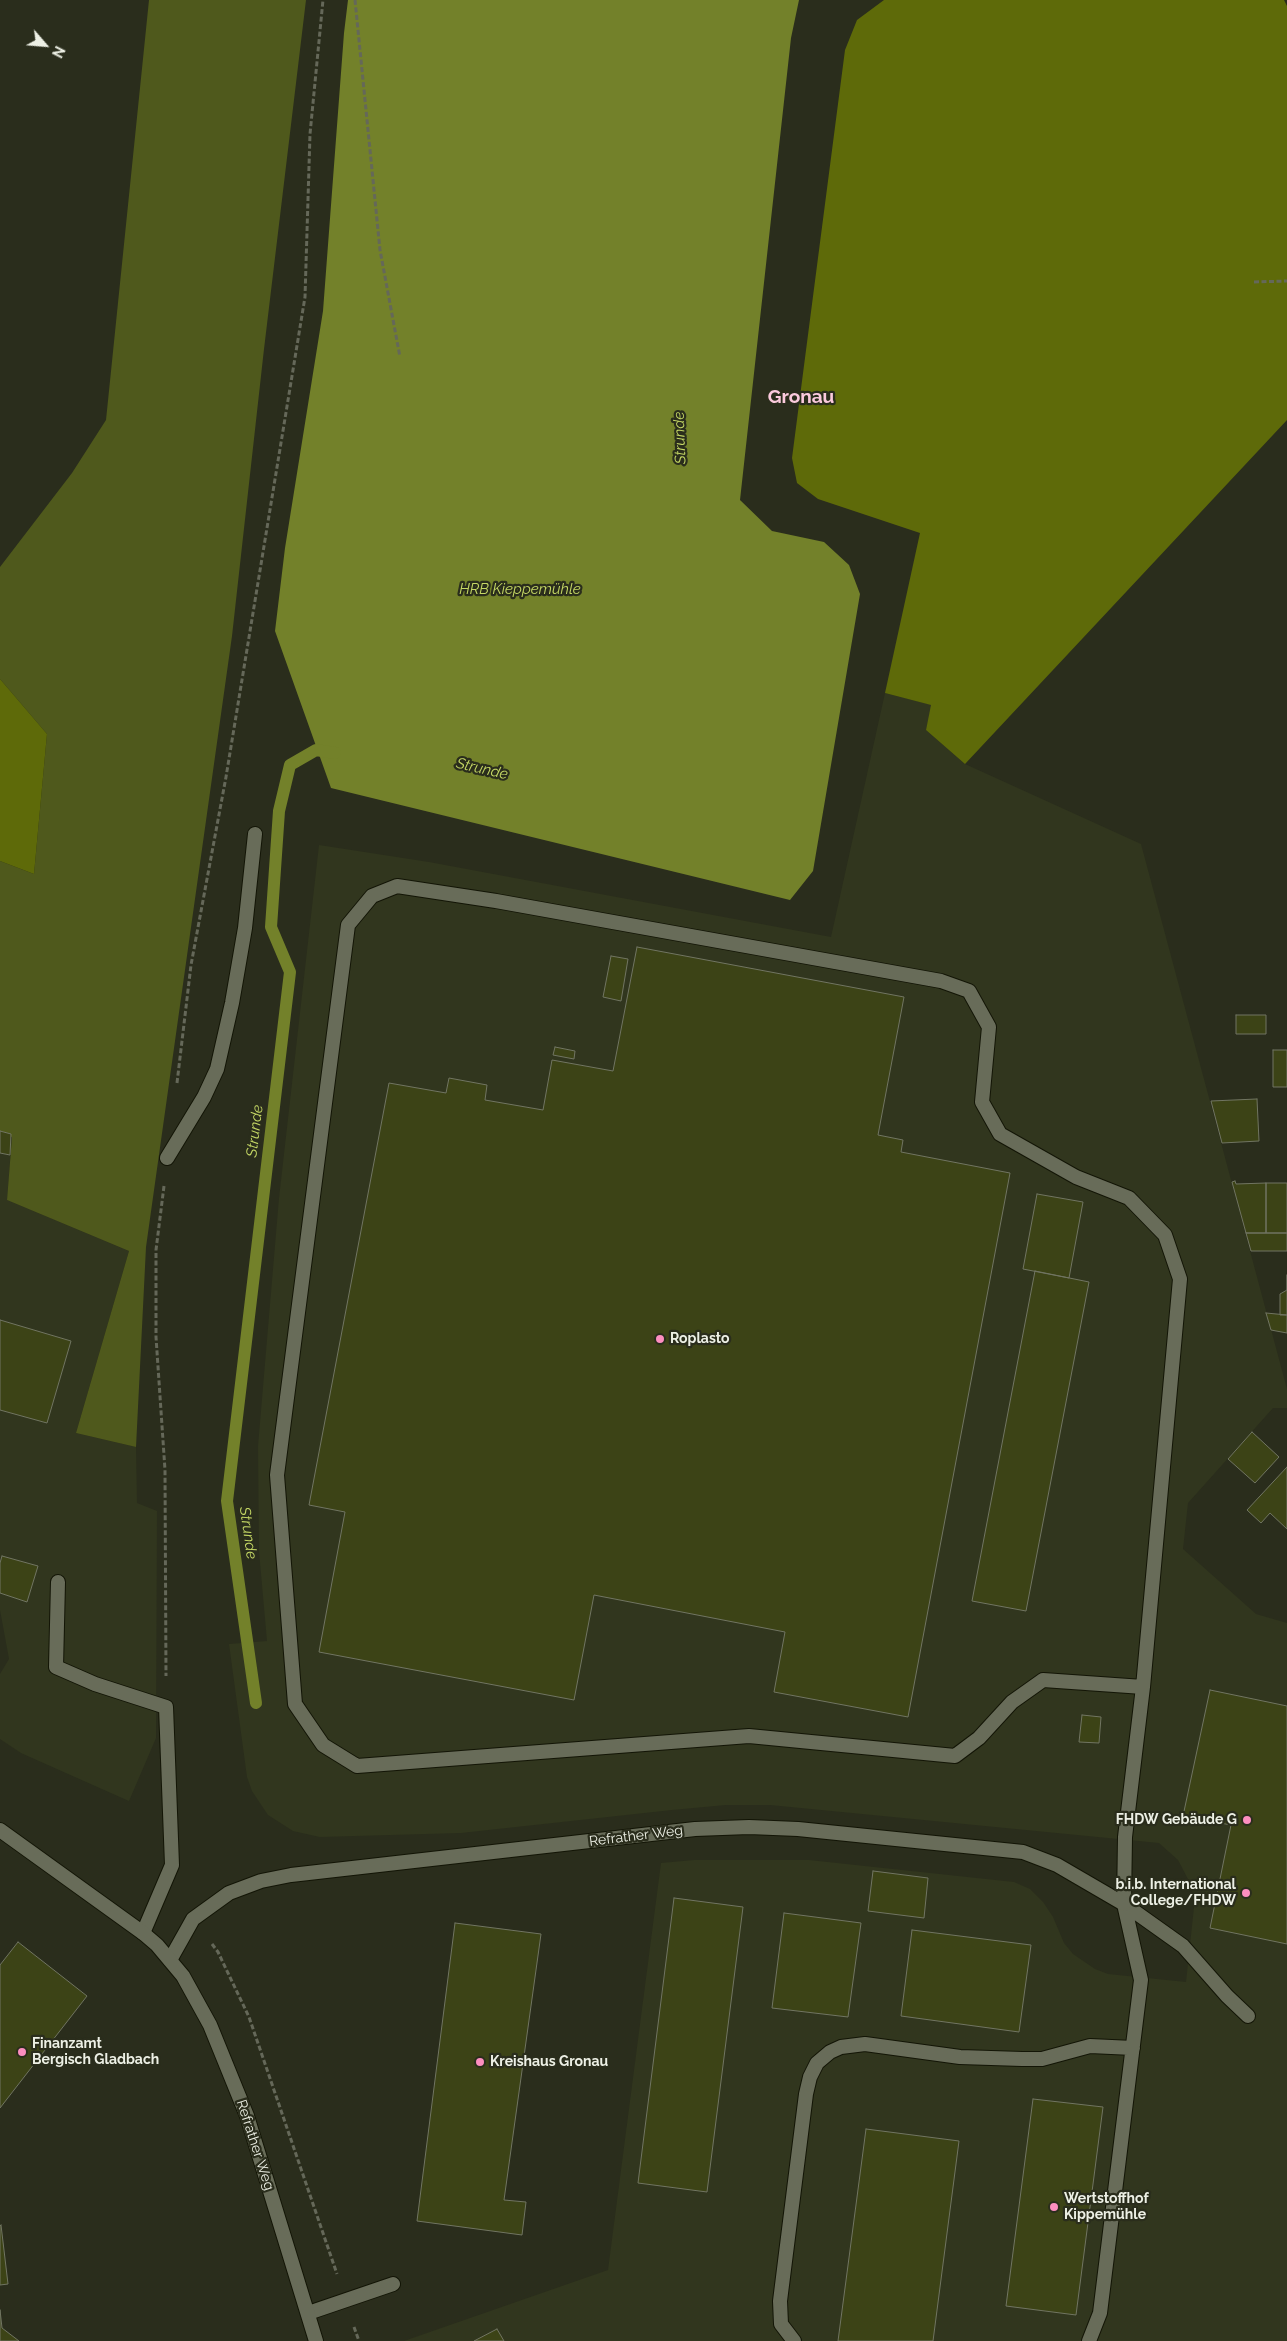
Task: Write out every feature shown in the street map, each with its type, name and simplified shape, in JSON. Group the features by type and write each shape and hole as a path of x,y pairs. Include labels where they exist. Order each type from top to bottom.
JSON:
{"street":[{"path":"167,1158 204,1097 219,1059 230,1012 243,937 255,834"},
{"path":"1090,2341 1100,2314 1142,1980 1124,1904 1125,1837 1143,1688 1180,1279 1165,1235 1129,1198 1076,1177 1000,1134 982,1102 989,1027 969,991 941,981 496,901 397,886 372,896 348,925 277,1474 295,1704 323,1745 357,1766 749,1736 955,1756 979,1738 1012,1702 1043,1680 1143,1688"},
{"path":"58,1582 56,1667 95,1684 166,1708 172,1866 143,1933"},
{"name":"Refrather Weg","path":"170,1960 193,1919 229,1893 261,1881 291,1875 695,1829 749,1827 798,1829 1023,1852 1057,1864 1124,1904 1183,1946 1248,2016"},
{"name":"Refrather Weg","path":"0,1830 143,1933 170,1960 188,1984 222,2052 246,2116 316,2341"},
{"path":"794,2341 781,2324 780,2301 806,2094 810,2077 817,2063 841,2047 865,2044 960,2056 1022,2059 1042,2058 1090,2046 1133,2048"},
{"path":"308,2313 393,2284"}],"path":[{"path":"354,0 380,250 400,357"},
{"path":"1254,282 1287,281"}],"shaded area":[{"path":"149,0 306,0 232,636 146,1247 136,1447 76,1433 129,1251 7,1200 12,1137 0,1133 0,861 34,874 47,734 0,679 0,567 72,473 106,420"},
{"path":"884,0 1284,0 1287,6 1287,420 965,764 926,730 931,705 885,693 920,533 818,499 797,483 792,458 845,50 857,20"},
{"path":"0,679 47,734 34,874 0,861"},
{"path":"885,693 932,705 926,730 965,764 1141,844 1287,1389 1287,1408 1273,1408 1188,1503 1183,1549 1256,1614 1287,1623 1287,2341 404,2341 608,2270 661,1863 694,1860 809,1860 1014,1882 1030,1889 1043,1902 1053,1917 1064,1943 1073,1954 1095,1969 1108,1974 1186,1982 1194,1907 1193,1895 1190,1883 1178,1860 1159,1843 770,1805 726,1805 461,1833 320,1837 293,1831 268,1815 252,1791 247,1777 229,1644 267,1641 259,1551 258,1446 279,1198 319,845 429,862 831,937"},
{"path":"0,1133 12,1136 7,1200 129,1251 76,1433 136,1447 137,1503 157,1511 156,1738 129,1801 21,1753 0,1739 0,1674 9,1659 0,1610"}],"water":[{"name":"HRB Kieppemühle","path":"348,0 799,0 791,38 740,500 772,531 824,542 849,565 860,594 813,871 790,900 331,788 275,631 285,548 323,311"}],"building":[{"name":"Roplasto","path":"637,947 904,997 878,1135 903,1140 901,1152 1010,1173 908,1717 774,1692 785,1632 594,1595 574,1700 319,1652 345,1512 309,1505 389,1083 446,1093 449,1078 487,1085 485,1100 543,1110 552,1060 613,1071"},
{"path":"611,956 628,959 621,1001 603,997"},
{"path":"1236,1015 1266,1015 1266,1034 1236,1034"},
{"path":"555,1047 575,1051 574,1059 553,1055"},
{"path":"1273,1050 1287,1050 1287,1087 1273,1087"},
{"path":"1257,1099 1259,1141 1222,1143 1211,1101"},
{"path":"0,1131 11,1134 10,1155 0,1153"},
{"path":"1235,1181 1236,1184 1266,1183 1266,1233 1246,1233 1232,1182"},
{"path":"1266,1183 1287,1183 1287,1233 1266,1233"},
{"path":"1037,1194 1083,1202 1069,1278 1023,1269"},
{"path":"1246,1233 1287,1233 1287,1251 1251,1251"},
{"path":"1035,1271 1089,1282 1026,1611 972,1601"},
{"path":"1287,1290 1287,1315 1280,1315 1280,1294"},
{"path":"1266,1313 1287,1315 1287,1333 1271,1330"},
{"path":"0,1320 71,1341 47,1423 0,1410"},
{"path":"1252,1432 1279,1457 1255,1483 1228,1459"},
{"path":"1287,1467 1287,1529 1270,1513 1261,1523 1247,1510"},
{"path":"2,1556 38,1566 27,1602 0,1593 0,1563"},
{"name":"FHDW Gebäude G","path":"1210,1690 1287,1706 1287,1944 1210,1928 1231,1825 1183,1816"},
{"path":"1082,1715 1101,1717 1099,1743 1079,1742"},
{"path":"873,1871 928,1878 924,1918 868,1911"},
{"path":"674,1898 743,1907 707,2192 638,2183"},
{"path":"784,1913 861,1923 848,2017 772,2008"},
{"name":"Kreishaus Gronau","path":"455,1923 541,1934 504,2200 526,2202 522,2235 417,2221"},
{"path":"912,1930 1031,1945 1019,2032 901,2016"},
{"name":"Finanzamt Bergisch Gladbach","path":"18,1942 87,1996 0,2108 0,1965"},
{"name":"Wertstoffhof Kippemühle","path":"1033,2099 1103,2107 1076,2315 1006,2306"},
{"path":"866,2129 959,2141 933,2341 838,2341"},
{"path":"0,2226 8,2284 0,2285"},
{"path":"0,2310 2,2328 19,2341 0,2341"},
{"path":"497,2329 504,2341 474,2341"}],"waterway":[{"name":"Strunde","path":"256,1703 227,1501 290,972 271,927 279,811 290,765 316,750 335,753"}],"place":[{"name":"Roplasto","path":"660,1339"},
{"name":"FHDW Gebäude G","path":"1247,1820"},
{"name":"b.i.b. International College/FHDW","path":"1246,1893"},
{"name":"Finanzamt Bergisch Gladbach","path":"22,2052"},
{"name":"Kreishaus Gronau","path":"480,2062"},
{"name":"Wertstoffhof Kippemühle","path":"1054,2207"}],"district":[{"name":"Gronau","path":"801,397"}]}
